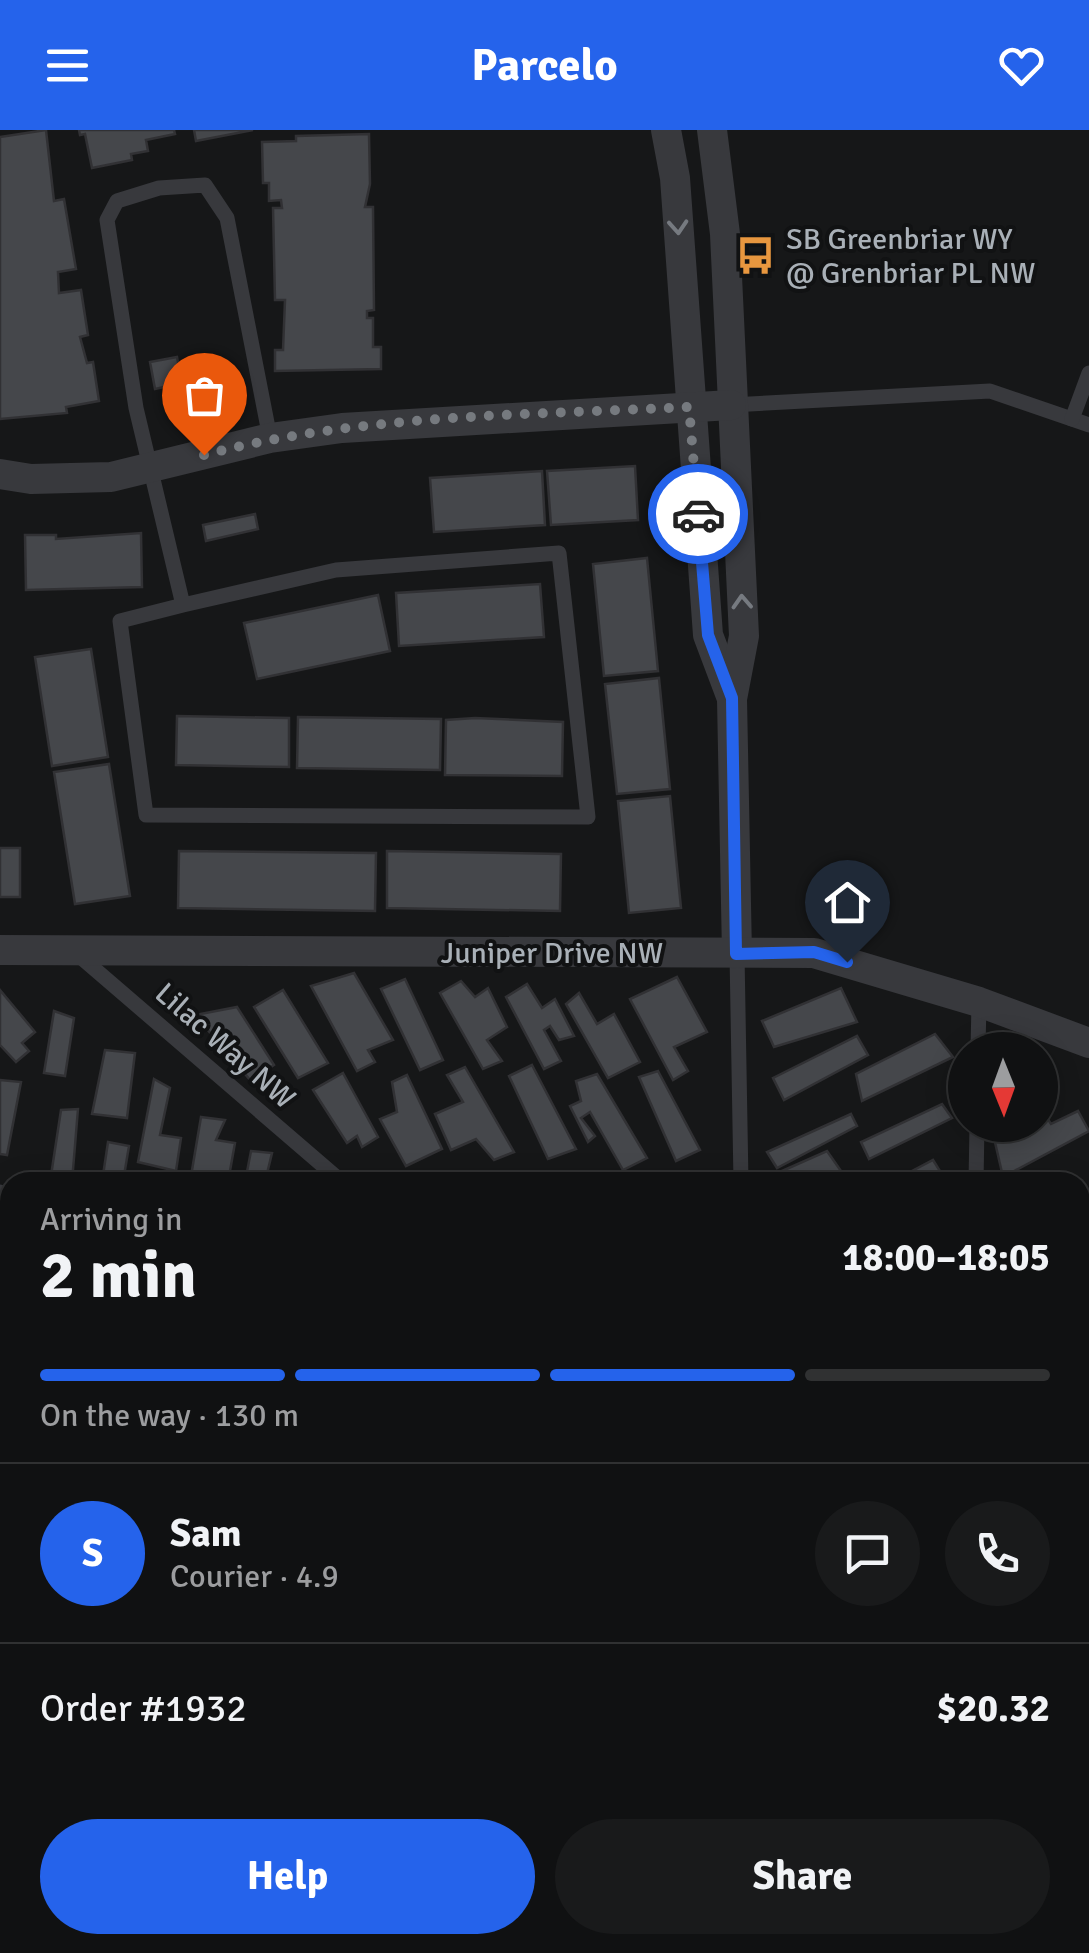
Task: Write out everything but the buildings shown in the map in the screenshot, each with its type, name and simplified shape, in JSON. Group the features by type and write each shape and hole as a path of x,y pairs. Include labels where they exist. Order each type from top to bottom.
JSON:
{"street":[{"path":"666,130 675,178 708,635 732,698"},
{"path":"712,130 724,234 744,636 732,698 736,954"},
{"path":"0,474 46,479 150,471 270,438 342,428 730,404"},
{"name":"Juniper Drive NW","path":"0,950 814,952 979,1002 1089,1043"}],"lane":[{"path":"183,606 150,471 107,220 117,201 160,188 205,185 228,218 270,438"},
{"path":"1072,419 1089,373"},
{"path":"730,404 990,391 1089,425"},
{"path":"559,553 588,817 146,815 120,621 183,606 336,570 559,553"},
{"name":"Lilac Way NW","path":"73,951 330,1172"},
{"path":"736,954 741,1172"},
{"path":"978,1032 979,1002"},
{"path":"976,1172 977,1142"}],"way so far":[{"path":"204,455 270,438 342,428 689,407 698,514"}],"place":[{"name":"SB Greenbriar WY @ Grenbriar PL NW","path":"756,256"}],"route":[{"path":"698,514 708,635 732,698 736,954 814,952 847,962"}]}
